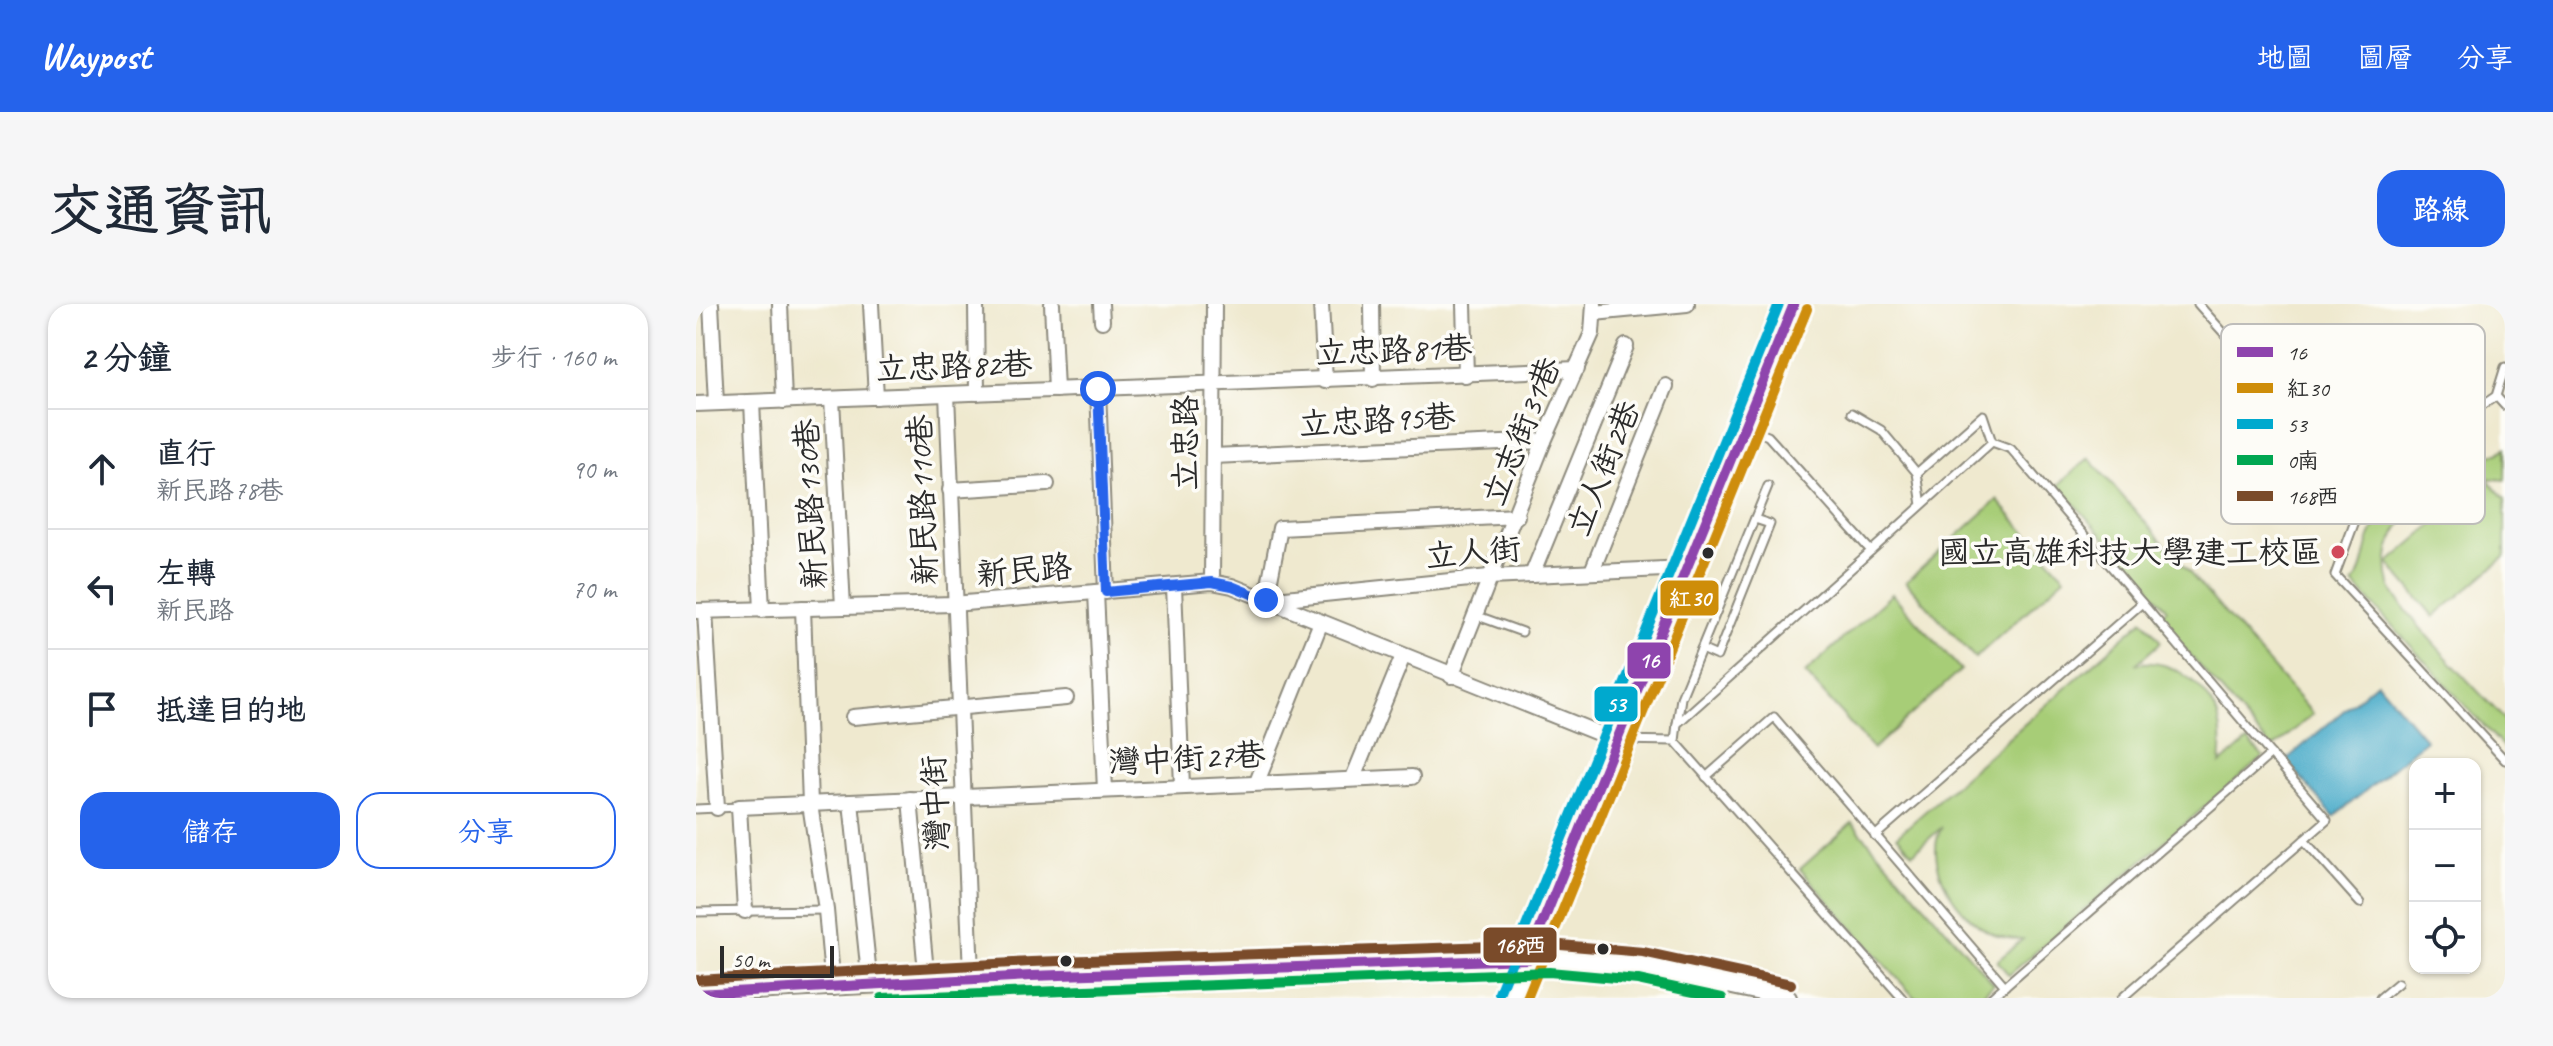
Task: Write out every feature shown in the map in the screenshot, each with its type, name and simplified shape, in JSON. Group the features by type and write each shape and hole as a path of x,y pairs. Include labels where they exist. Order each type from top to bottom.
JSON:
{"street":[{"path":"711,304 716,403"},
{"path":"780,304 784,401"},
{"path":"871,304 876,397"},
{"path":"976,304 977,393"},
{"path":"1052,304 1056,390"},
{"path":"1101,304 1102,321"},
{"name":"立忠路","path":"1212,582 1214,304"},
{"path":"1321,304 1325,381"},
{"path":"1372,304 1373,379"},
{"path":"1464,304 1466,376"},
{"path":"1594,308 1687,304"},
{"path":"1512,998 1794,304"},
{"name":"立志街31巷","path":"1451,676 1489,577 1517,516 1544,441 1592,333 1594,308"},
{"path":"1532,575 1626,346"},
{"name":"立忠路81巷","path":"1214,384 1466,376 1577,369"},
{"name":"立忠路82巷","path":"696,404 1214,384"},
{"name":"立人街2巷","path":"1592,571 1666,386"},
{"path":"1098,389 1105,790"},
{"name":"新民路110巷","path":"947,394 953,604"},
{"name":"新民路130巷","path":"832,399 843,607"},
{"path":"752,402 762,610"},
{"name":"立忠路95巷","path":"1213,456 1544,441"},
{"path":"950,490 1047,484"},
{"path":"1266,600 1280,528 1517,516"},
{"name":"立人街","path":"1266,600 1489,577 1686,568"},
{"name":"新民路","path":"700,611 953,604 1212,582 1232,586 1615,740"},
{"path":"1174,586 1182,786"},
{"name":"灣中街","path":"953,604 972,998"},
{"path":"803,608 810,804 826,910 833,988"},
{"path":"700,611 717,808"},
{"path":"1257,782 1321,622"},
{"path":"1353,778 1403,656"},
{"path":"853,717 1066,698"},
{"name":"灣中街27巷","path":"739,807 1412,777"},
{"path":"910,799 927,983"},
{"path":"851,802 870,985"},
{"path":"739,807 745,911"},
{"path":"696,994 970,980 1528,959 1640,966 1788,998"}],"lane":[{"path":"2198,304 2221,330"},
{"path":"2485,403 2496,396 2505,367"},
{"path":"2496,396 2505,406"},
{"path":"1852,413 1881,430 1917,473 1922,505"},
{"path":"1917,473 1983,415 1992,442"},
{"path":"1743,427 1768,436 1871,551"},
{"path":"1677,724 1992,442"},
{"path":"1992,442 2011,449 2327,820 2122,998"},
{"path":"1768,486 1681,698 1675,741 1902,998"},
{"path":"1701,649 1717,656 1770,524 1755,519"},
{"path":"2354,524 2335,575 2505,760"},
{"path":"1738,559 1753,565"},
{"path":"1875,836 2142,603"},
{"path":"1719,605 1735,611"},
{"path":"1475,615 1522,632"},
{"path":"1706,777 1774,717 2005,986"},
{"path":"1615,740 1675,741"},
{"path":"1991,998 2271,754"},
{"path":"696,809 739,807"},
{"path":"2304,840 2360,903"},
{"path":"696,912 826,910"},
{"path":"2380,998 2398,983"}],"green space":[{"path":"2505,448 2505,480 2485,479 2485,455 2498,454"},
{"path":"2089,458 2313,714 2272,749 2158,618 2167,609 2058,485"},
{"path":"2487,479 2505,499 2505,557 2434,617 2388,563 2434,524 2485,524"},
{"path":"1997,500 2065,577 1975,658 1906,582"},
{"path":"2377,524 2402,524 2389,552 2390,584 2407,612 2505,720 2505,749 2353,583 2360,573 2370,537"},
{"path":"1892,594 1961,670 1873,749 1805,673"},
{"path":"2143,620 2161,642 2136,664 2170,667 2191,680 2208,697 2220,727 2220,764 2248,741 2263,757 2009,975 1997,961 2023,939 1991,933 1979,926 1956,902 1940,872 1936,856 1942,827 1913,853 1897,836"},
{"path":"1852,823 1994,984 1978,998 1915,998 1800,869"}],"water":[{"path":"2377,682 2426,740 2334,817 2286,760"}],"transit line":[{"name":"53","path":"1499,993 1779,304"},
{"name":"16","path":"696,994 1031,976 1528,959 1794,304"},
{"name":"紅30","path":"1527,998 1807,309"},
{"name":"168西","path":"696,980 1031,962 1549,944 1643,952 1791,984"},
{"name":"0南","path":"882,998 1549,972 1638,980 1722,998"}],"place":[{"name":"國立高雄科技大學建工校區","path":"2338,552"}],"route":[{"path":"1098,389 1106,592 1212,582 1232,586 1266,600"}]}
